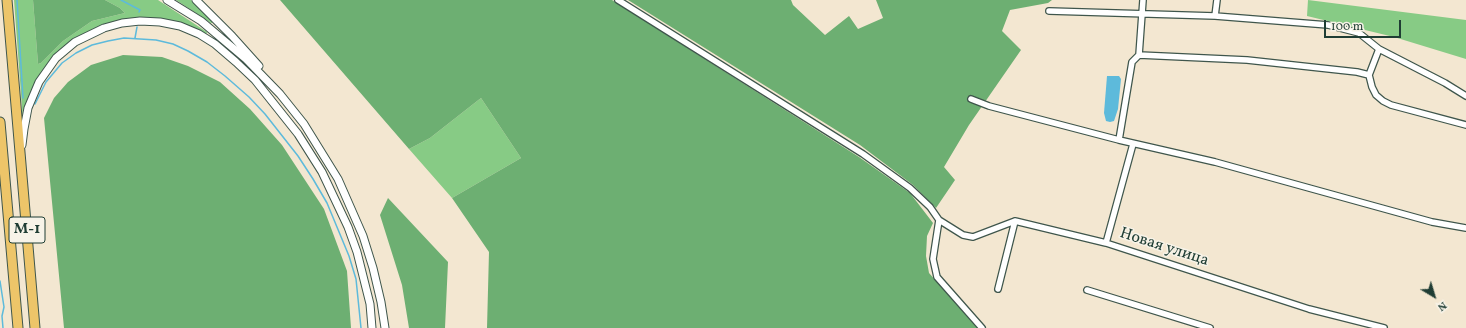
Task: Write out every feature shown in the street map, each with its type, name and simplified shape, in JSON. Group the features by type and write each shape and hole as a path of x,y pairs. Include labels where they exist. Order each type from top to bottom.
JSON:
{"highway":[{"name":"М-1","path":"7,0 35,328"},
{"name":"М-1","path":"0,122 18,328"}],"street":[{"path":"167,0 201,21 224,40 265,77 280,94"},
{"path":"196,0 252,57 304,124 338,179 363,236 373,268 385,328"},
{"path":"618,0 863,154 910,188 930,207 939,220 963,235 973,237 1015,221"},
{"path":"1119,140 1132,62 1139,55 1143,0"},
{"path":"1215,16 1217,0"},
{"path":"1049,11 1215,16 1328,25 1358,34 1379,49 1446,83 1466,96"},
{"path":"21,163 24,129 32,96 39,82 56,58 75,42 104,28 122,23 140,21 173,24 199,34 215,44 255,80 298,134 322,172 348,227 357,252 370,304 372,328"},
{"path":"1379,49 1369,75 1376,95 1383,101 1398,107 1466,125"},
{"path":"1139,55 1247,60 1357,72 1369,75"},
{"path":"971,99 989,106 1133,144 1215,162 1432,222 1466,228"},
{"path":"1106,243 1133,144"},
{"path":"0,175 8,204"},
{"path":"939,220 933,260 937,277 982,328"},
{"path":"998,289 1015,221"},
{"name":"Новая улица","path":"1015,221 1106,243 1309,309 1384,328"},
{"path":"1087,290 1210,328"}],"green space":[{"path":"14,0 33,0 38,64 41,63 63,41 92,21 125,13 120,8 105,0 158,0 207,32 206,35 181,24 121,20 54,56 23,121"},
{"path":"33,0 105,0 120,8 125,13 92,21 63,41 41,63 38,64"},
{"path":"176,0 191,0 212,21 212,23 211,23"},
{"path":"280,0 612,0 859,157 910,193 933,223 927,236 926,256 929,273 978,328 487,328 489,252 452,198 521,158 481,98 430,138 409,149"},
{"path":"628,0 791,0 793,5 825,35 849,16 858,29 883,18 876,0 1052,0 1048,3 1010,10 1002,31 1021,50 969,125 944,167 955,180 936,208 913,185 860,145"},
{"path":"1308,0 1466,20 1466,59 1394,37 1307,16"},
{"path":"123,55 162,57 188,66 220,82 250,109 282,145 324,209 347,271 351,328 64,328 44,118 54,98 68,82 91,65"},
{"path":"481,98 521,158 452,198 409,149 430,138"},
{"path":"388,198 448,262 445,328 409,328 402,285 380,215"}],"water":[{"path":"1107,76 1119,76 1121,79 1118,109 1114,121 1110,122 1106,121 1104,113"}],"waterway":[{"path":"17,0 23,98"},
{"path":"121,0 140,10 139,12"},
{"path":"135,38 137,27"},
{"path":"35,104 46,82 62,63 76,53 92,45 108,41 124,38 156,40 173,44 207,62 249,97 265,114 298,156 327,203 349,256 356,279 361,328"},
{"path":"0,281 4,307 2,316 3,328"}]}
